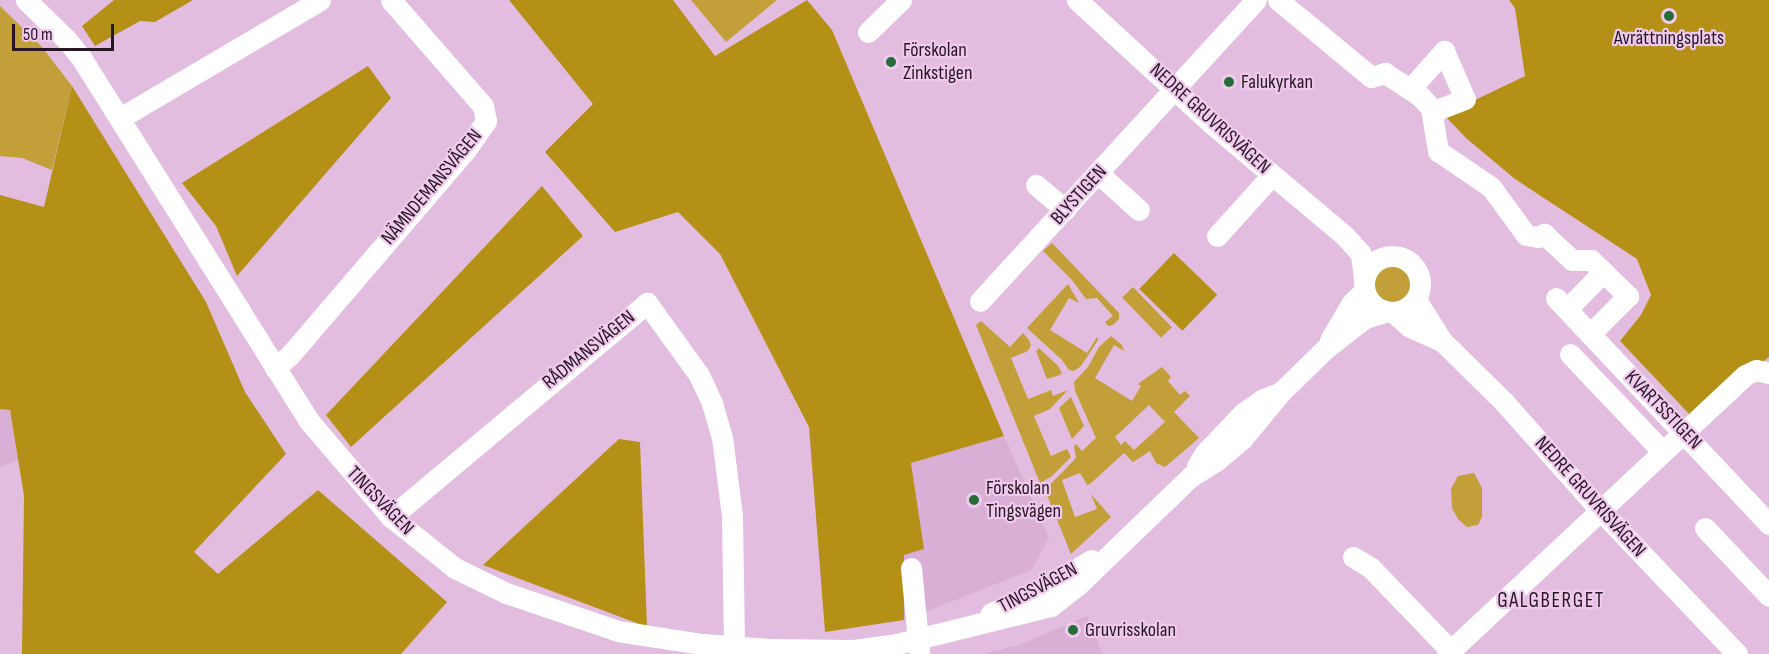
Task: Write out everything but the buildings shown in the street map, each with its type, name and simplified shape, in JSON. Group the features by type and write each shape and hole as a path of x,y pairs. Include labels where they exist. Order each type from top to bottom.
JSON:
{"street":[{"name":"TINGSVÄGEN","path":"26,0 66,39 120,118 309,421 392,517 455,568 506,593 618,631 702,644 800,651 853,652 918,647 1048,587 1119,542 1190,477 1216,461 1242,439 1281,392 1325,349 1365,318 1390,312"},
{"path":"120,118 320,0"},
{"name":"NÄMNDEMANSVÄGEN","path":"275,368 290,355 465,151 486,120 483,106 391,0"},
{"path":"868,32 901,0"},
{"name":"NEDRE GRUVRISVÄGEN","path":"1077,0 1176,88 1212,124 1344,235 1361,254 1364,285"},
{"name":"BLYSTIGEN","path":"980,301 1256,0"},
{"path":"1278,0 1371,77 1385,73 1411,88 1432,111 1438,151 1491,187 1526,235 1538,237 1544,234 1572,260 1591,260 1628,296 1590,334"},
{"path":"1411,88 1444,51 1465,99 1432,111"},
{"path":"1098,173 1139,210"},
{"path":"1217,236 1272,175"},
{"path":"1036,185 1065,209"},
{"name":"NEDRE GRUVRISVÄGEN","path":"1344,235 1371,244 1389,256"},
{"path":"1389,256 1401,257 1415,267 1420,283 1416,300 1409,307 1390,312 1374,307 1364,285 1370,266 1389,256"},
{"name":"KVARTSSTIGEN","path":"1603,272 1562,304 1769,524"},
{"name":"TINGSVÄGEN","path":"1325,349 1364,285"},
{"name":"NEDRE GRUVRISVÄGEN","path":"1416,300 1443,341 1504,402 1600,510 1737,654"},
{"name":"RÅDMANSVÄGEN","path":"392,517 647,303 699,375 712,403 722,437 732,516 734,645"},
{"name":"NEDRE GRUVRISVÄGEN","path":"1390,312 1410,327 1443,341"},
{"path":"1570,354 1662,451"},
{"path":"1353,557 1371,568 1448,652 1683,430 1745,375 1756,370 1769,373"},
{"path":"1705,528 1769,596"},
{"path":"911,568 918,647"}],"shaded area":[{"path":"114,0 193,0 155,22 140,21 95,46 82,26"},
{"path":"509,0 673,0 715,56 807,0 832,30 1004,436 911,463 924,549 904,555 904,620 825,632 809,427 720,254 678,212 615,232 545,152 593,104"},
{"path":"691,0 777,0 726,42"},
{"path":"1509,0 1769,0 1769,357 1693,418 1620,341 1641,315 1651,295 1637,259 1515,179 1466,138 1444,115 1525,76 1515,8"},
{"path":"0,6 42,47 72,86 52,170 22,158 0,156"},
{"path":"368,66 391,98 237,276 216,226 182,183"},
{"path":"72,86 206,302 245,392 286,454 194,552 218,574 318,490 447,602 401,654 22,654 24,496 10,410 0,409 0,195 44,207"},
{"path":"542,186 583,236 351,447 326,415"},
{"path":"1052,243 1119,313 1119,319 1113,325 1108,326 1105,322 1113,316 1097,298 1086,299 1072,280 1043,251"},
{"path":"1174,253 1217,295 1182,331 1139,289"},
{"path":"1391,264 1399,265 1405,270 1410,276 1410,292 1405,298 1399,303 1391,304 1383,303 1377,298 1372,292 1371,284 1372,276 1377,270 1383,265"},
{"path":"1068,284 1079,303 1069,298 1050,330 1087,353 1097,337 1098,340 1081,366 1074,371 1069,370 1062,360 1027,328"},
{"path":"1133,287 1172,327 1161,338 1122,297"},
{"path":"981,321 1010,347 1023,333 1029,340 1031,345 1028,351 1011,358 1028,399 1051,390 1053,396 1068,390 1050,409 1034,416 1051,456 1067,449 1071,457 1052,476 1040,483 976,325"},
{"path":"1111,336 1122,345 1124,351 1114,345 1095,378 1132,401 1141,386 1138,384 1162,367 1171,377 1168,381 1180,395 1185,391 1190,396 1174,412 1199,438 1165,467 1156,463 1150,451 1133,462 1124,453 1090,484 1087,485 1080,473 1062,480 1075,517 1097,509 1091,494 1111,517 1071,554 1045,490 1076,458 1074,446 1076,444 1082,451 1096,438 1075,391 1074,382 1088,367 1099,347","holes":["1149,405 1165,422 1134,450 1125,441 1121,445 1115,437"]},
{"path":"1039,348 1058,366 1062,373 1060,375 1047,379 1036,351"},
{"path":"1071,397 1084,426 1072,439 1059,408"},
{"path":"0,409 10,410 18,461 0,467"},
{"name":"Förskolan Tingsvägen","path":"1004,436 1049,537 1032,570 904,620 904,555 924,549 911,463"},
{"path":"619,439 640,442 647,627 483,565"},
{"path":"1474,473 1482,488 1482,517 1478,525 1467,527 1458,519 1452,508 1451,489 1458,476"},
{"name":"Gruvrisskolan","path":"1087,616 1103,654 984,654 1019,645"}],"place":[{"name":"Avrättningsplats","path":"1669,16"},
{"name":"Förskolan Zinkstigen","path":"891,62"},
{"name":"Falukyrkan","path":"1229,82"},
{"name":"Förskolan Tingsvägen","path":"974,500"},
{"name":"Gruvrisskolan","path":"1073,630"}],"district":[{"name":"GALGBERGET","path":"1551,601"}]}
